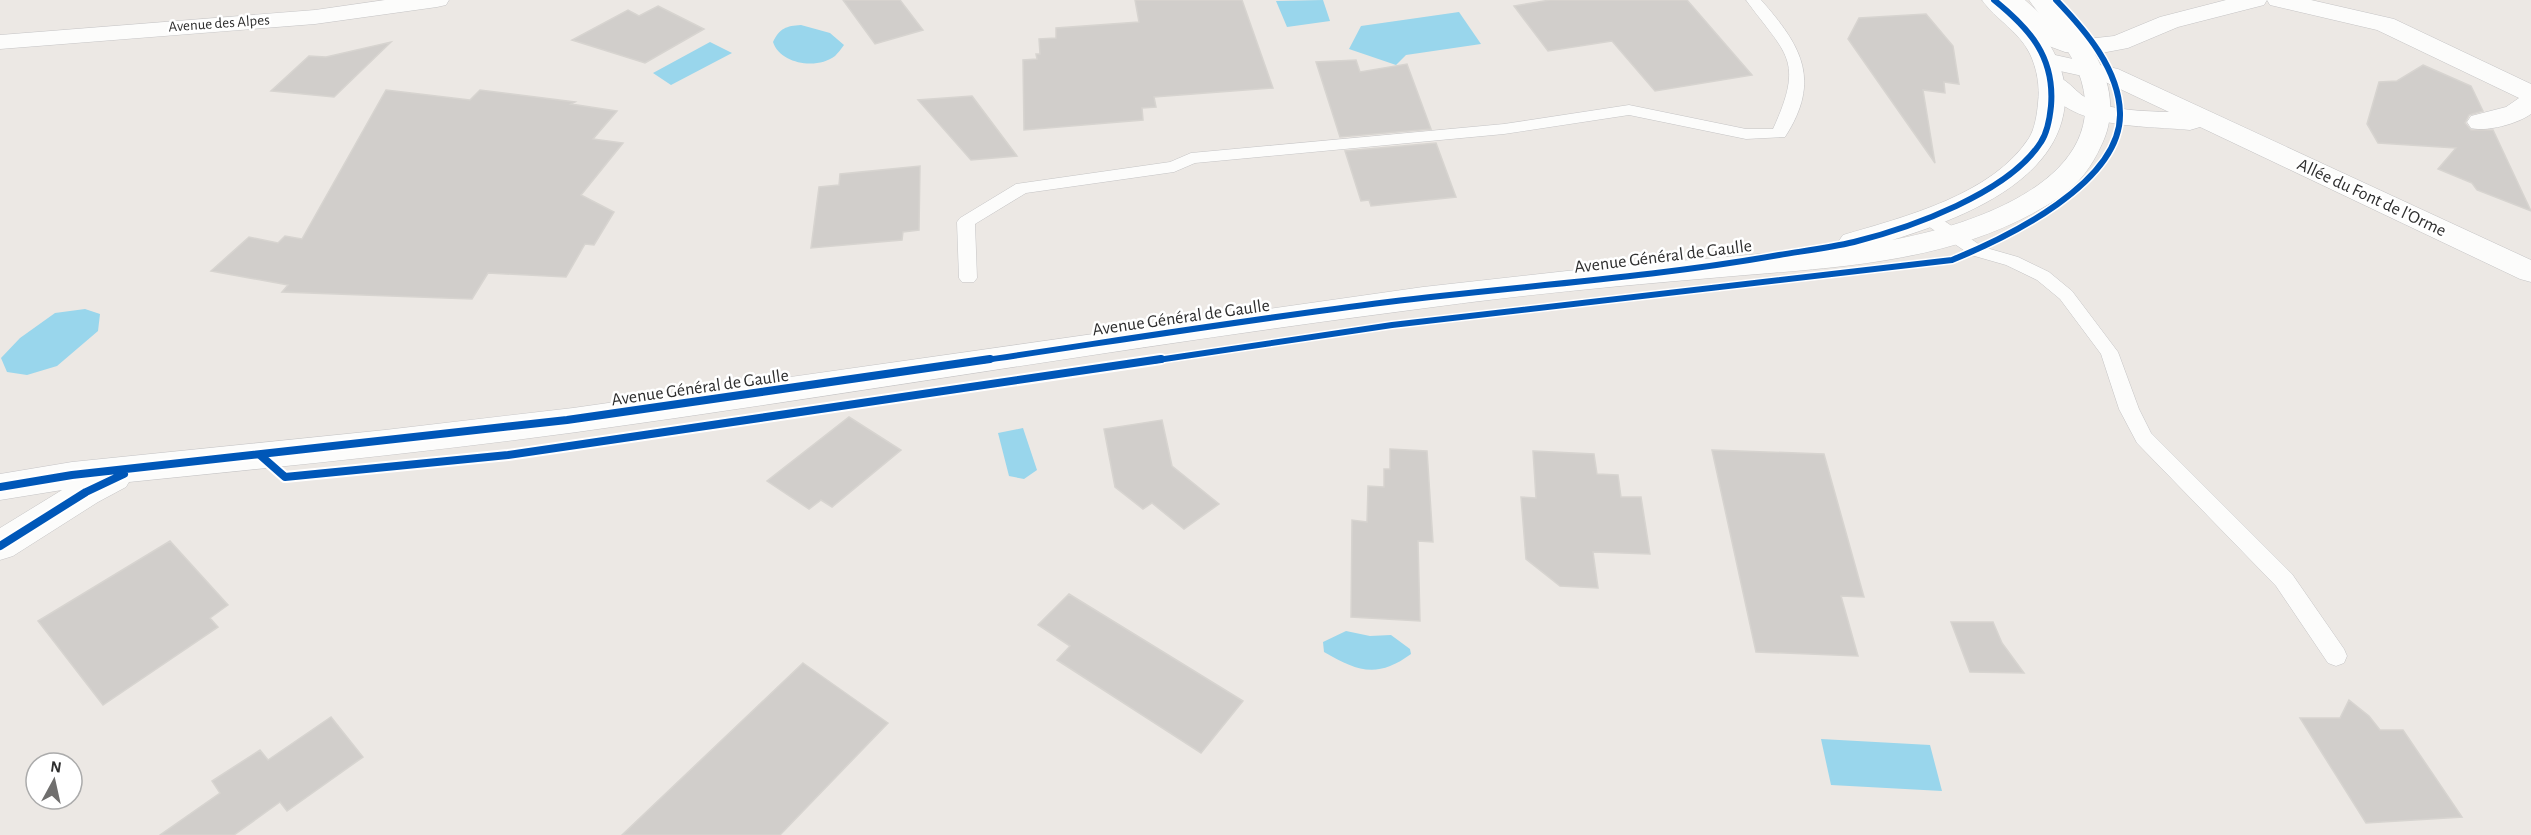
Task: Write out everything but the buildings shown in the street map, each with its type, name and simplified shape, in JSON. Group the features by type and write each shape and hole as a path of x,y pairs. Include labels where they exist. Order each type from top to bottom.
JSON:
{"main road":[{"name":"Avenue des Alpes","path":"0,42 315,16 437,0"},
{"path":"1994,0 2013,15 2037,42 2049,71"},
{"path":"2010,0 2033,18 2055,40 2084,57 2096,46 2119,43 2169,22 2255,0"},
{"name":"Avenue Général de Gaulle","path":"0,487 72,475 567,420 1388,302 1712,267 1854,257 1900,251 1956,237 1990,224 2056,187 2075,167 2091,143 2100,111 2084,57 2064,24 2041,0"},
{"path":"2279,0 2385,24 2531,94"},
{"name":"Allée du Font de l'Orme","path":"2213,124 2120,115 2087,108 2070,99 2049,71 2084,57 2109,74 2531,272"},
{"name":"Avenue Général de Gaulle","path":"1712,267 1854,242 1928,218 1980,194 2017,169 2042,141 2051,110 2049,71"},
{"path":"2480,122 2515,112 2531,102"},
{"name":"Avenue Général de Gaulle","path":"0,546 86,492 134,469"}],"lane":[{"path":"969,278 966,222 1022,188 1174,167 1191,158 1504,129 1629,111 1746,134 1779,134 1787,116 1798,76 1794,53 1779,29 1753,0"},
{"path":"1928,218 1977,251 2012,261 2043,276 2066,295 2109,352 2129,409 2144,438 2284,580 2336,656"}],"water":[{"path":"1323,0 1330,21 1287,27 1276,1"},
{"path":"1459,12 1481,44 1406,55 1396,65 1349,49 1361,26"},
{"path":"801,25 830,33 844,45 835,56 819,63 809,64 791,60 777,49 773,42 784,29"},
{"path":"710,42 732,53 671,85 653,73"},
{"path":"85,309 100,314 98,331 57,366 27,375 7,372 1,358 20,338 55,313"},
{"path":"1023,428 1037,470 1024,479 1009,476 998,433"},
{"path":"1346,631 1370,636 1391,635 1410,649 1411,654 1388,667 1367,670 1357,668 1324,652 1323,642"},
{"path":"1821,739 1930,745 1942,791 1831,785"}],"cycle path":[{"path":"0,487 72,475 567,420 1388,302 1712,267 1854,242 1928,218 1980,194 2017,169 2042,141 2051,110 2052,82 2046,61 2037,42 2013,15 1994,0"},
{"path":"260,455 285,477 508,455 1392,325 1952,260 2010,232 2064,200 2090,177 2110,149 2120,114 2113,82 2098,51 2056,0"},
{"path":"0,546 86,492 124,474"}]}
